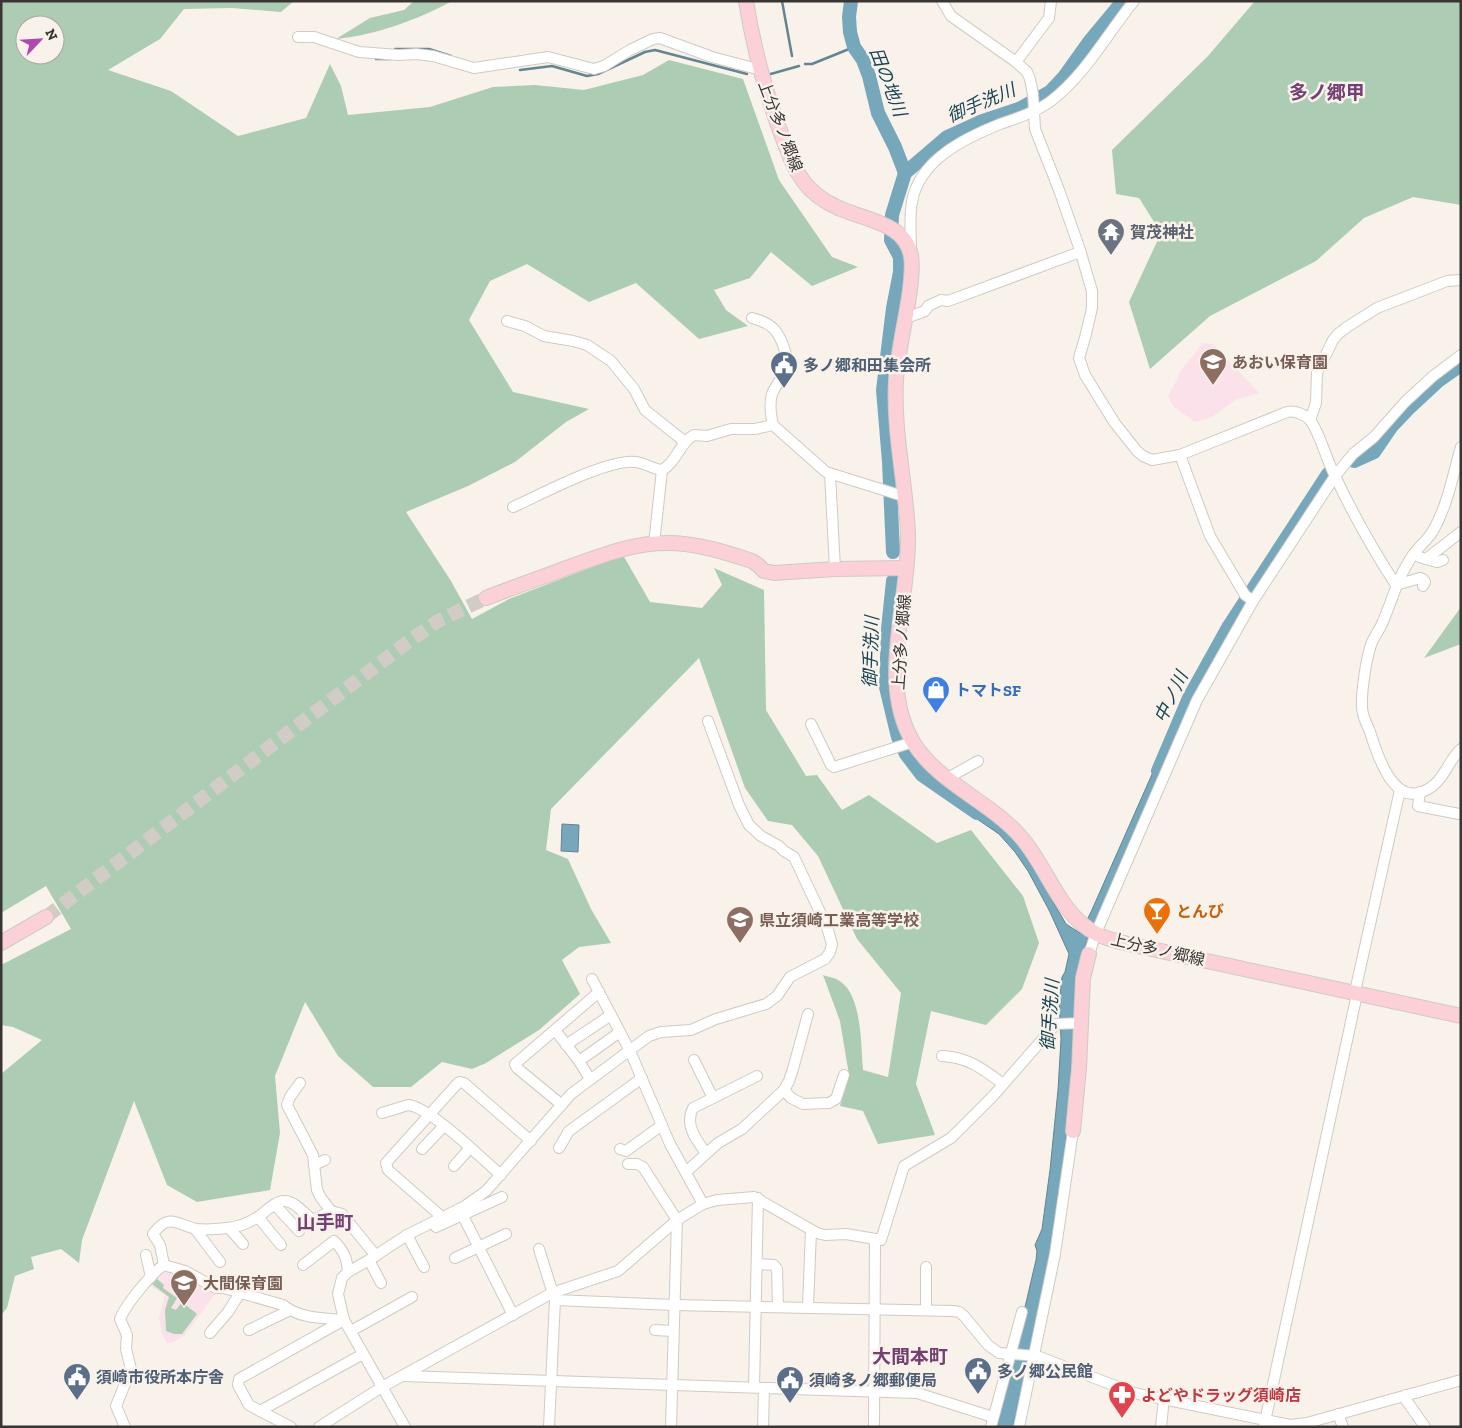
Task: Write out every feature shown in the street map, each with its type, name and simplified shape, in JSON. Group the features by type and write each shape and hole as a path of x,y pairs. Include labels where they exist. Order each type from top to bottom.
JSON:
{"main road":[{"name":"上分多ノ郷線","path":"746,1 760,70 771,105 790,157 806,184 824,201 846,211 880,222 892,229 904,240 911,254 911,281 896,395 902,496 908,537 896,679 900,710 910,743 948,778 995,812 1017,832 1029,846 1058,895 1075,917 1090,929 1109,938 1147,948 1461,1016"},
{"path":"486,598 609,553 633,546 654,544 683,544 703,547 752,561 765,572 774,573 835,569 906,568"},
{"path":"1,944 46,917"},
{"path":"1073,1131 1079,1068 1078,1024 1082,978 1089,954"}],"street":[{"path":"942,1 952,16 1016,62 1027,72 1030,79 1035,129 1059,190 1080,252 1093,299 1079,358 1085,375 1114,422 1137,450 1152,460 1180,455 1291,411 1300,413 1310,420 1335,476 1377,556 1396,585"},
{"path":"1016,62 1049,18 1051,1"},
{"path":"911,254 912,203 917,186 927,170 940,157 971,136 1053,100 1077,76 1134,1"},
{"path":"298,37 314,37 359,52 433,56 474,68 548,57 594,68 604,66 630,50 653,39 660,38 712,57 760,70"},
{"path":"906,318 925,311 930,313 944,307 948,301 1080,252"},
{"path":"1310,420 1316,403 1317,373 1333,340 1338,334 1377,308 1447,281 1461,280"},
{"path":"752,318 763,321 776,331 783,343 786,357 786,369 772,395 773,425 822,470 902,496"},
{"path":"507,321 525,326 544,336 573,340 587,346 611,361 634,389 644,410 685,442"},
{"path":"1089,954 1090,929 1197,700 1249,599 1335,476 1353,454 1374,437 1405,402 1432,377 1461,355"},
{"path":"513,507 589,473 615,464 635,462 662,470 670,466 685,442 694,435 707,436 731,429 755,429 773,425"},
{"path":"1461,447 1456,470 1434,530 1413,555 1396,585 1370,648 1362,706 1374,747 1383,766 1404,793 1420,792 1432,786 1448,770 1456,753 1461,749"},
{"path":"1180,455 1210,536 1249,599"},
{"path":"654,544 662,470"},
{"path":"830,474 835,569"},
{"path":"1426,559 1461,532"},
{"path":"1413,555 1437,562 1443,560"},
{"path":"1396,585 1420,578 1425,582 1423,586"},
{"path":"405,1427 344,1320 338,1294 342,1278 348,1272 474,1200 486,1191 573,1092 654,1033 691,1030 716,1019 766,1004 777,996 790,977 819,964 825,960 830,952 832,944 829,932 800,867 794,857 761,836 749,825 739,806 708,721"},
{"path":"811,724 831,764 834,766 910,743"},
{"path":"948,778 978,761"},
{"path":"1264,1423 1357,994 1356,987 1400,790"},
{"path":"1420,792 1418,806 1459,814"},
{"path":"592,979 630,1051 662,1125 703,1204"},
{"path":"562,1105 517,1068 515,1064 599,992"},
{"path":"686,1172 718,1143 742,1129 784,1090 791,1075 808,1014"},
{"path":"566,1045 611,1015"},
{"path":"319,1427 382,1387 514,1315 618,1271 677,1220 703,1204 728,1198 750,1196 758,1198 811,1230 825,1235 846,1234 881,1240 904,1166 951,1138 1004,1084 1056,1024 1078,1024"},
{"path":"555,1030 579,1061 590,1079"},
{"path":"579,1061 620,1032"},
{"path":"942,1056 962,1058 980,1067 1004,1084"},
{"path":"694,1060 713,1098"},
{"path":"784,1090 791,1098 803,1104 829,1103 836,1099 844,1075"},
{"path":"706,1153 692,1132 690,1116 693,1108 756,1076"},
{"path":"559,1148 569,1131 642,1078"},
{"path":"442,1217 386,1167 386,1163 457,1084 460,1082 464,1083 531,1141"},
{"path":"300,1083 287,1105 311,1150 317,1190 331,1211 342,1214 372,1258 381,1283"},
{"path":"382,1113 408,1105 412,1106 444,1126 501,1175"},
{"path":"620,1149 626,1151 662,1125"},
{"path":"422,1149 444,1126"},
{"path":"1019,1427 1031,1355 1056,1254 1073,1131"},
{"path":"454,1166 470,1148"},
{"path":"314,1165 325,1160"},
{"path":"628,1164 637,1164 643,1167 677,1220 670,1427"},
{"path":"408,1237 463,1216 502,1197"},
{"path":"758,1198 756,1307 759,1387 763,1427"},
{"path":"164,1265 160,1245 153,1234 154,1231 168,1222 174,1221 195,1229 229,1228 243,1225 282,1201 288,1201 313,1220 331,1211"},
{"path":"275,1204 299,1231"},
{"path":"463,1216 477,1247 514,1315"},
{"path":"258,1217 281,1245"},
{"path":"229,1228 243,1244"},
{"path":"195,1229 220,1262"},
{"path":"808,1307 811,1230"},
{"path":"455,1258 506,1234"},
{"path":"408,1237 424,1267"},
{"path":"874,1427 875,1239"},
{"path":"303,1265 334,1241 347,1258 348,1272"},
{"path":"539,1249 554,1297 549,1427"},
{"path":"146,1255 151,1277"},
{"path":"757,1264 774,1265 777,1269 778,1307"},
{"path":"125,1427 116,1406 131,1369 126,1349 127,1335 120,1318 151,1277 164,1265"},
{"path":"164,1265 185,1271 216,1288 224,1288 283,1305 290,1310 313,1318 344,1320"},
{"path":"926,1267 926,1310"},
{"path":"210,1333 228,1312 240,1293"},
{"path":"351,1331 412,1297"},
{"path":"554,1297 674,1306 808,1307 959,1312 999,1353 1031,1355 1134,1393 1164,1398 1264,1423 1297,1425 1461,1380"},
{"path":"250,1330 290,1310"},
{"path":"402,1376 923,1394 992,1422 1012,1355 1022,1312"},
{"path":"291,1427 249,1405 238,1384 239,1379 344,1320"},
{"path":"655,1330 673,1331"},
{"path":"260,1411 363,1354"},
{"path":"1406,1395 1406,1400 1425,1427"},
{"path":"1161,1427 1164,1398"},
{"path":"1338,1414 1343,1427"}],"shaded area":[{"name":"あおい保育園","path":"1203,343 1213,344 1259,393 1235,400 1212,417 1195,422 1173,406 1168,396 1179,373"},
{"name":"大間保育園","path":"163,1268 185,1273 215,1294 185,1335 172,1343 167,1343 162,1334 159,1318 165,1295 149,1285"}],"green space":[{"path":"1,1 294,1 281,12 232,8 184,9 160,39 108,70 171,91 238,136 306,118 330,64 341,86 348,115 430,107 493,87 535,85 584,90 643,75 669,60 743,79 779,180 832,257 858,267 812,286 771,252 750,278 714,290 726,310 748,326 699,339 636,283 589,302 527,264 490,281 469,320 513,392 589,409 566,422 515,462 468,486 406,512 451,581 472,619 509,599 623,555 650,602 702,608 722,585 714,568 764,590 766,710 806,776 817,775 842,810 869,795 937,843 971,830 1023,896 1039,943 1022,989 986,1025 931,1011 916,1084 935,1135 878,1144 863,1111 840,1106 849,1075 840,1021 823,975 839,981 848,989 853,999 857,1010 861,1036 863,1070 888,1077 901,993 857,939 818,856 792,825 768,821 745,788 699,658 551,809 546,850 568,859 591,909 611,943 579,947 562,960 580,994 539,1030 486,1063 472,1069 442,1062 411,1087 373,1087 338,1056 305,1002 275,1076 280,1133 270,1190 197,1202 167,1185 134,1101 82,1240 79,1263 61,1249 31,1257 34,1269 15,1276 7,1308 1,1315 1,1074 42,1040 13,1027 1,1025 1,965 71,929 46,886 1,913"},
{"path":"414,1 452,1 396,26 336,39 370,18 404,10"},
{"path":"1255,1 1461,1 1461,205 1413,197 1364,218 1316,261 1210,316 1150,369 1129,302 1161,233 1139,198 1116,194 1112,150 1208,56"},
{"path":"1461,607 1461,644 1424,658"},
{"path":"157,1279 164,1285 163,1288 177,1298 171,1308 176,1310 182,1302 197,1314 182,1334 166,1331 165,1310 169,1297 152,1284"}],"water":[{"path":"1161,754 1168,758 1087,941 1078,971 1067,1132 1052,1251 1013,1427 997,1427 1036,1260 1037,1251 1035,1245 1042,1229 1058,1090 1061,1039 1059,1003 1062,977 1069,954 1049,910 1028,871 1015,852 999,834 958,806 963,799 989,816 1006,831 1021,847 1066,924 1080,933"},
{"path":"562,824 579,825 578,852 561,851"}],"waterway":[{"path":"782,1 792,56"},
{"name":"田の地川","path":"851,1 849,17 854,47 863,60 878,113 895,147 905,173"},
{"name":"御手洗川","path":"893,552 889,462 883,390 893,308 900,272 900,257 891,240 892,215 905,173 947,137 980,122 1019,109 1050,92 1064,77 1089,42 1123,1"},
{"path":"805,64 812,64 854,47"},
{"path":"395,49 429,49 451,56"},
{"path":"520,70 552,66 587,76 598,74 645,52 655,50 747,74"},
{"path":"376,59 390,59"},
{"path":"767,75 799,66"},
{"name":"中ノ川","path":"1354,461 1374,452 1391,427 1410,407 1438,381 1461,365"},
{"name":"中ノ川","path":"1158,771 1189,698 1229,626 1328,474"},
{"name":"御手洗川","path":"893,581 888,629 886,687 898,737 906,754 922,775 977,813"}],"tunnel":[{"path":"46,917 409,641 438,621 486,598"}],"place":[{"name":"賀茂神社","path":"1111,256"},
{"name":"あおい保育園","path":"1213,386"},
{"name":"多ノ郷和田集会所","path":"784,389"},
{"name":"トマトSF","path":"936,714"},
{"name":"とんび","path":"1157,935"},
{"name":"県立須崎工業高等学校","path":"740,944"},
{"name":"大間保育園","path":"184,1307"},
{"name":"多ノ郷公民館","path":"978,1395"},
{"name":"須崎市役所本庁舎","path":"77,1401"},
{"name":"須崎多ノ郷郵便局","path":"790,1404"},
{"name":"よどやドラッグ須崎店","path":"1122,1419"}],"district":[{"name":"多ノ郷甲","path":"1327,92"},
{"name":"山手町","path":"325,1222"},
{"name":"大間本町","path":"910,1356"}]}
